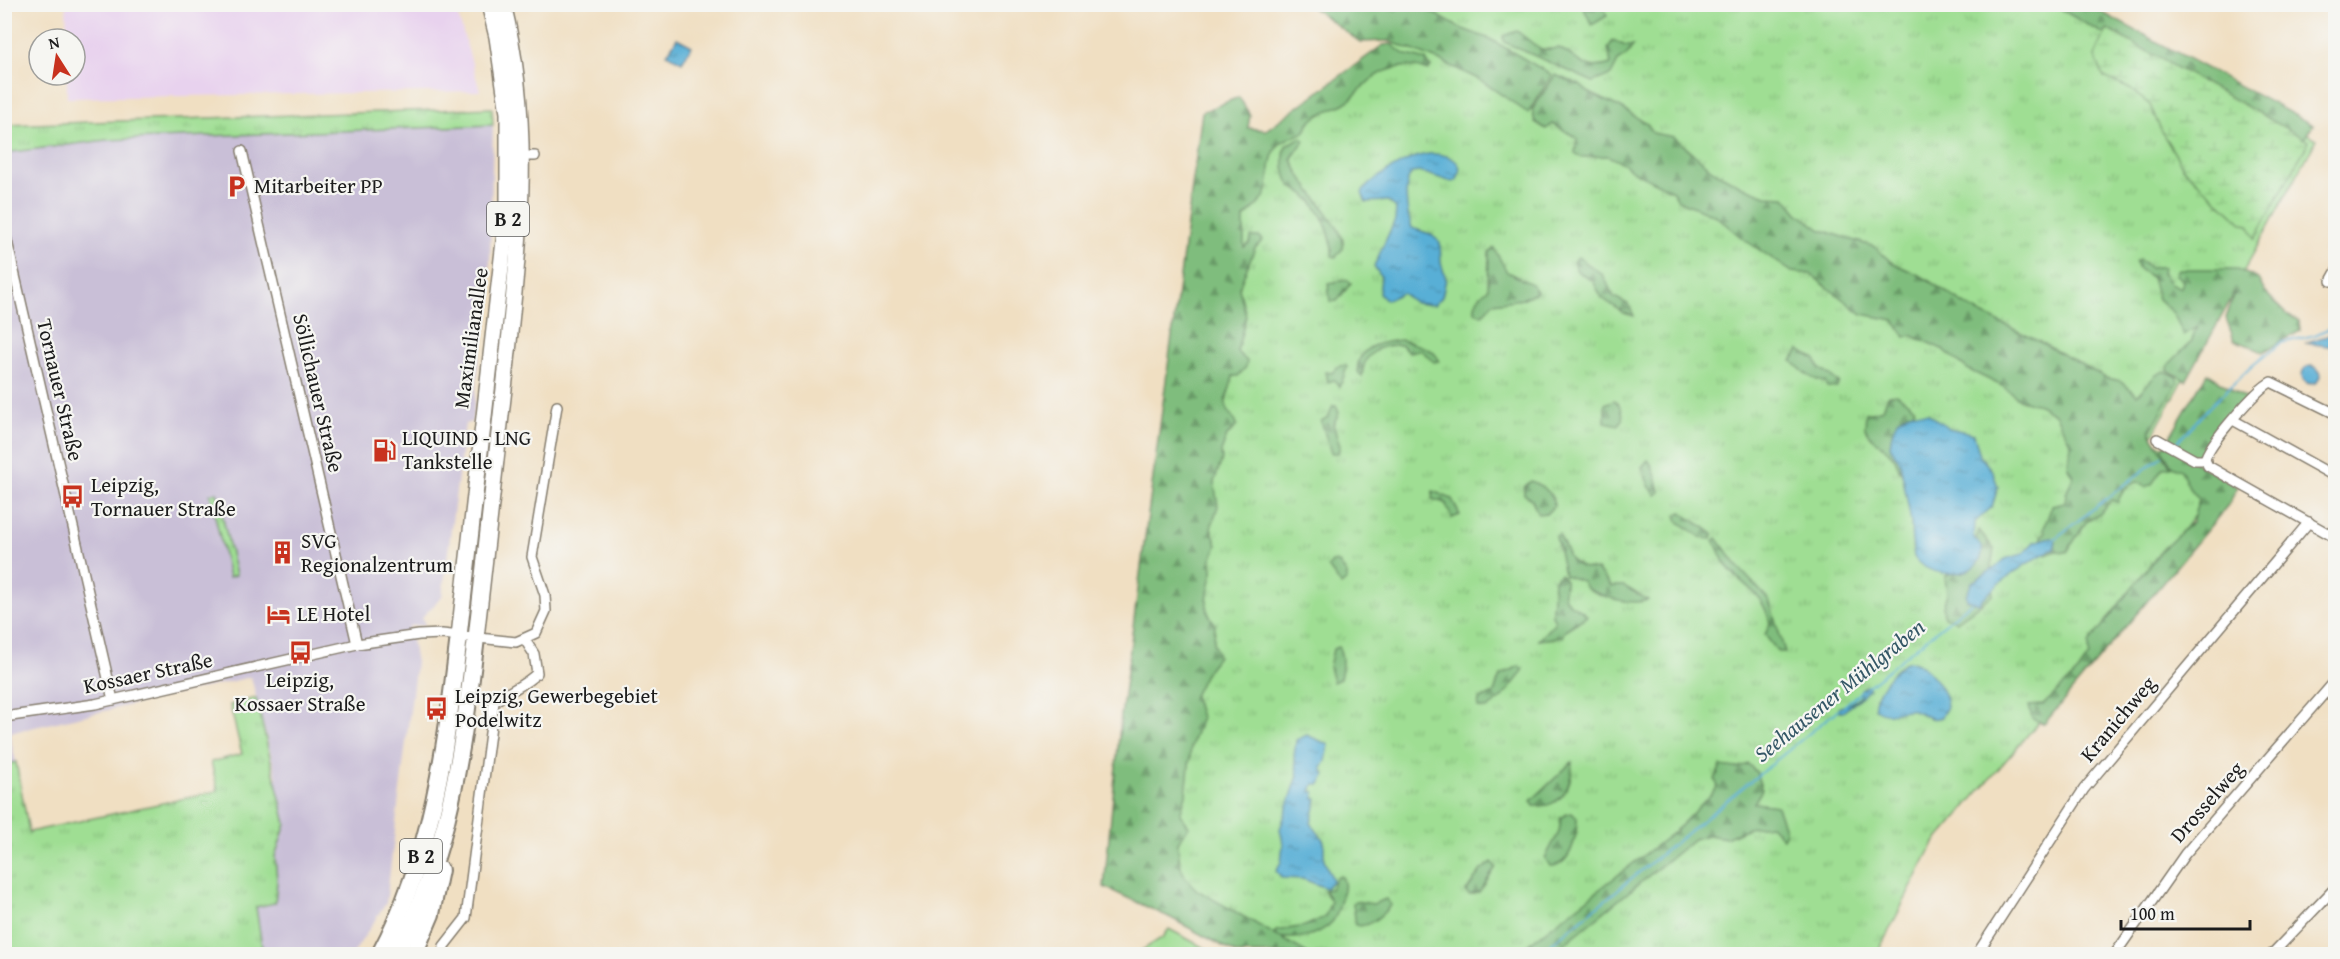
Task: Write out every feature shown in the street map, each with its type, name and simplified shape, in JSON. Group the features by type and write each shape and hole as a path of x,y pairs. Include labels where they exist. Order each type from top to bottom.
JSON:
{"highway":[{"name":"Maximilianallee","path":"384,953 409,892 436,801 459,636"},
{"name":"Maximilianallee","path":"384,953 417,908 440,844 460,761 476,638"},
{"path":"414,954 435,895 442,858 440,844"}],"main road":[{"name":"Maximilianallee","path":"459,636 508,206 507,105 489,4"},
{"name":"Maximilianallee","path":"476,638 529,156 516,67 503,4"}],"street":[{"name":"Söllichauer Straße","path":"242,152 357,644"},
{"name":"Tornauer Straße","path":"4,228 113,700"},
{"path":"2331,281 2336,272"},
{"path":"2336,414 2271,382 2233,420 2207,452 2205,460 2208,466 2336,538"},
{"path":"476,638 516,642 525,640 541,625 546,611 544,595 532,557 557,406"},
{"path":"2233,420 2336,477"},
{"path":"2157,439 2195,460 2205,460"},
{"name":"Kranichweg","path":"1977,954 2084,789 2308,522"},
{"name":"Kossaer Straße","path":"4,717 113,700 357,644 419,634 476,638"},
{"path":"443,954 444,946 466,918 494,702 512,688 529,682 537,674 534,654 525,640"},
{"name":"Drosselweg","path":"2115,954 2185,854 2336,680"},
{"path":"2272,954 2336,887"}],"shaded area":[{"path":"66,5 455,5 480,91 67,98 67,87 87,87 87,27 67,27"},
{"path":"493,125 490,263 472,422 465,424 442,597 422,617 425,625 409,626 416,662 386,903 353,954 5,954 277,778 251,677 9,733 16,762 5,765 4,153 106,140"}],"green space":[{"path":"1309,5 1419,5 1460,28 1490,39 1552,75 1528,113 1480,80 1443,62 1389,41 1360,42"},
{"path":"1356,5 2074,5 2317,139 2151,438 2215,486 2080,674 1933,845 1877,954 1297,954 1161,875 1244,151 1408,34"},
{"path":"1582,5 1603,5 1607,16 1592,25"},
{"path":"2053,5 2088,5 2313,125 2299,146"},
{"path":"2107,29 2309,141 2255,239 2249,225 2243,224 2184,169 2161,131 2150,105 2130,89 2104,77 2095,56"},
{"path":"1517,31 1541,50 1559,48 1583,64 1594,67 1611,64 1608,48 1613,41 1633,46 1626,56 1618,61 1611,75 1593,82 1504,42 1503,36"},
{"path":"1391,44 1404,54 1426,60 1431,67 1428,71 1403,67 1386,71 1371,79 1344,104 1316,117 1308,124 1304,132 1280,144 1272,156 1267,192 1259,204 1244,218 1244,247 1250,243 1251,237 1260,237 1263,240 1255,248 1239,288 1246,316 1237,352 1247,361 1246,367 1238,376 1233,376 1227,398 1227,410 1237,425 1227,436 1221,452 1222,460 1214,482 1218,506 1211,528 1217,545 1211,559 1212,571 1207,606 1210,618 1215,623 1214,644 1218,656 1206,672 1194,696 1201,717 1191,747 1186,795 1180,814 1189,826 1178,842 1179,857 1184,874 1197,890 1309,954 1237,954 1171,918 1104,887 1121,716 1202,112 1239,97 1250,115 1248,128 1266,130 1383,45"},
{"path":"1555,75 1580,85 1588,92 1625,110 1647,124 1653,133 1674,137 1712,170 1741,186 1766,196 1785,197 1798,213 1821,230 1875,247 1891,262 1923,277 1972,309 2106,378 2121,381 2137,395 2156,375 2164,371 2176,376 2178,382 2150,432 2171,467 2163,468 2152,484 2145,487 2137,482 2134,483 2123,492 2118,502 2111,500 2100,514 2086,522 2067,552 2056,551 2046,555 2041,536 2045,533 2044,527 2052,506 2065,503 2073,477 2068,468 2071,444 2055,414 2039,405 2021,400 2002,386 1969,370 1944,350 1911,335 1905,337 1894,320 1862,314 1810,274 1792,272 1742,238 1716,216 1678,200 1673,191 1631,170 1625,164 1608,156 1581,157 1575,153 1577,138 1553,124 1546,129 1535,122 1532,110"},
{"path":"492,108 493,125 106,140 5,153 5,125"},
{"path":"1301,137 1304,141 1292,158 1303,180 1338,229 1343,248 1336,257 1332,256 1328,231 1321,214 1304,194 1292,187 1285,173 1286,146"},
{"path":"1494,248 1507,272 1532,284 1537,292 1522,299 1493,303 1482,315 1475,312 1475,305 1488,289 1489,252"},
{"path":"1578,257 1603,275 1614,297 1628,304 1634,316 1624,313 1602,298 1593,281 1577,271 1573,262"},
{"path":"2139,259 2149,267 2164,267 2162,273 2170,283 2181,288 2183,281 2175,274 2178,269 2237,269 2258,279 2265,292 2287,314 2299,321 2300,331 2263,352 2234,340 2226,318 2235,292 2186,381 2168,370 2169,364 2191,342 2197,327 2184,335 2173,313 2158,299 2152,278 2139,269 2135,262"},
{"path":"1348,280 1351,283 1337,301 1330,302 1328,283"},
{"path":"1403,340 1429,349 1439,361 1434,362 1421,350 1409,352 1401,345 1385,346 1373,352 1365,362 1362,377 1360,375 1358,364 1365,352 1376,345"},
{"path":"1799,350 1815,359 1818,367 1839,382 1837,387 1827,387 1825,382 1803,372 1792,361"},
{"path":"1345,365 1347,367 1340,387 1334,380 1328,382 1326,372 1332,373 1337,367"},
{"path":"2207,373 2247,399 2195,463 2238,487 2228,505 2044,724 2032,718 2029,706 2043,705 2078,672 2089,656 2089,643 2161,551 2192,522 2199,499 2189,487 2181,470 2172,466 2162,450"},
{"path":"1897,394 1915,408 1908,423 1910,476 1900,471 1893,455 1869,435 1865,428 1866,413 1883,409 1888,395"},
{"path":"1614,400 1622,411 1619,425 1605,422 1605,404"},
{"path":"1333,406 1336,406 1339,413 1333,425 1340,446 1338,453 1331,453 1321,421 1328,417"},
{"path":"1648,460 1660,492 1656,495 1649,486 1642,467"},
{"path":"1531,481 1550,494 1554,501 1554,506 1547,513 1538,514 1532,500 1524,494 1524,487"},
{"path":"1433,491 1452,499 1460,515 1452,518 1445,503 1432,499"},
{"path":"217,492 236,575 229,577 210,494"},
{"path":"1682,512 1713,534 1712,539 1702,538 1678,521 1676,515"},
{"path":"1979,530 1994,549 1991,566 1993,595 1957,621 1944,617 1943,607 1947,593 1945,577 1973,555"},
{"path":"1559,534 1571,561 1581,567 1597,570 1611,586 1624,586 1648,600 1633,602 1600,595 1586,588 1582,581 1564,575 1556,536"},
{"path":"1717,538 1739,568 1769,600 1785,652 1778,652 1765,635 1770,623 1766,611 1756,595 1730,571 1714,541"},
{"path":"1332,562 1339,563 1347,574 1347,580 1341,585 1328,567"},
{"path":"1560,574 1565,580 1566,599 1587,616 1565,630 1562,637 1538,640 1555,622 1552,615 1554,579"},
{"path":"1338,647 1342,658 1340,679 1333,682 1329,667 1333,649"},
{"path":"1519,666 1523,670 1522,673 1502,698 1487,709 1478,708 1479,700 1494,693 1501,675"},
{"path":"256,698 286,824 275,856 277,881 275,903 256,907 263,954 5,954 5,765 16,762 29,832 218,791 211,762 242,754 230,705"},
{"path":"1572,762 1570,780 1564,794 1552,803 1534,806 1531,801"},
{"path":"1748,764 1756,772 1762,790 1754,803 1777,806 1786,832 1783,838 1770,825 1748,828 1726,838 1708,835 1694,839 1552,954 1517,953 1675,831 1718,787 1715,779 1721,766 1736,768"},
{"path":"1572,813 1577,818 1572,848 1564,861 1550,866 1545,858 1559,832 1561,818"},
{"path":"1492,862 1496,867 1479,893 1469,895 1466,892 1481,870"},
{"path":"1341,876 1344,890 1336,917 1327,927 1313,934 1296,938 1274,935 1276,931 1305,926 1325,917 1331,901 1324,890 1330,889 1336,878"},
{"path":"1386,899 1391,905 1380,916 1365,925 1356,925 1353,903 1356,901 1373,904"},
{"path":"1169,929 1216,954 1136,954 1163,937"}],"water":[{"path":"677,38 692,46 682,62 667,54"},
{"path":"1429,154 1453,159 1460,168 1456,181 1452,182 1421,172 1412,173 1406,191 1408,215 1412,228 1430,234 1440,242 1441,263 1446,279 1442,297 1434,305 1415,303 1402,293 1386,300 1379,294 1381,277 1374,266 1395,220 1396,208 1388,201 1366,202 1362,193 1373,181 1392,169"},
{"path":"2335,333 2335,347 2305,343"},
{"path":"2311,366 2317,369 2320,375 2317,381 2311,384 2305,381 2302,375 2305,369"},
{"path":"1913,412 1927,413 1949,428 1974,434 1980,456 1993,472 1998,487 1992,507 1975,522 1974,538 1982,547 1981,558 1975,566 1966,571 1942,573 1921,565 1914,557 1911,522 1900,462 1890,446 1898,420"},
{"path":"2051,537 2056,541 2054,549 2014,573 1979,603 1967,600 1966,595 1972,582 2005,559 2023,554 2034,542"},
{"path":"1910,661 1929,672 1940,686 1947,707 1941,717 1930,718 1913,710 1885,713 1875,709 1877,696 1886,681 1904,663"},
{"path":"1867,686 1870,689 1843,712 1839,712 1838,708 1851,703 1860,696 1861,689"},
{"path":"1307,735 1329,745 1322,768 1325,776 1320,784 1314,784 1311,791 1315,792 1314,799 1317,799 1311,823 1324,841 1324,860 1333,880 1326,888 1303,879 1282,878 1276,871 1281,862 1283,843 1280,829 1298,776 1294,757 1296,740"}],"waterway":[{"name":"Seehausener Mühlgraben","path":"2174,446 2211,405 2253,365 2281,343 2315,335 2336,325"},
{"name":"Seehausener Mühlgraben","path":"2053,540 2162,456"},
{"name":"Seehausener Mühlgraben","path":"1867,687 1972,602"},
{"name":"Seehausener Mühlgraben","path":"1844,706 1862,690"},
{"name":"Seehausener Mühlgraben","path":"1539,954 1839,709"}],"place":[{"name":"Mitarbeiter PP","path":"236,186"},
{"name":"LIQUIND - LNG Tankstelle","path":"384,450"},
{"name":"Leipzig, Tornauer Straße","path":"73,497"},
{"name":"SVG Regionalzentrum","path":"283,553"},
{"name":"LE Hotel","path":"279,614"},
{"name":"Leipzig, Kossaer Straße","path":"300,652"},
{"name":"Leipzig, Gewerbegebiet Podelwitz","path":"437,708"}]}
